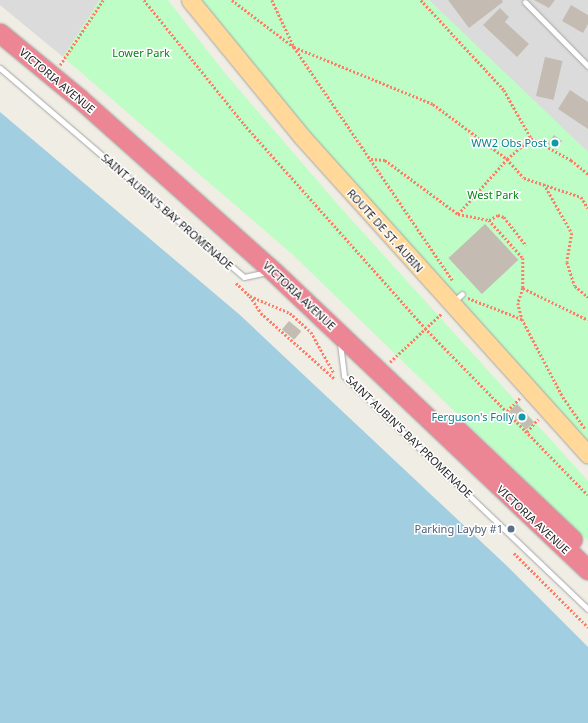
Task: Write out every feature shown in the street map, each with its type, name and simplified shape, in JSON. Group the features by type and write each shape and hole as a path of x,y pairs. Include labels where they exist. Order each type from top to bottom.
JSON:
{"highway":[{"name":"VICTORIA AVENUE","path":"0,20 58,67 277,260 386,366 588,553"},
{"name":"VICTORIA AVENUE","path":"0,32 80,99 273,271 588,570"}],"main road":[{"name":"ROUTE DE ST. AUBIN","path":"190,0 302,138 456,299 588,455"}],"lane":[{"path":"525,2 588,66"},
{"path":"0,68 244,276 273,271"},
{"path":"339,334 344,376 588,609"}],"path":[{"path":"58,67 103,0"},
{"path":"144,0 244,124 425,328 588,495"},
{"path":"232,0 294,47 433,104 507,159 524,178 544,183 581,197 588,208"},
{"path":"272,0 294,47 370,159 456,299 522,319"},
{"path":"421,0 504,90 531,138 571,160 588,174"},
{"path":"458,214 507,159 531,138"},
{"path":"370,159 385,160 458,214 489,220 522,258 523,288 518,303 522,319 563,397 587,430"},
{"path":"544,183 572,232 567,262 575,286 588,297"},
{"path":"489,220 498,215 504,217 526,245"},
{"name":"SAINT AUBIN'S BAY PROMENADE","path":"233,280 250,296 262,313 340,383 311,332 290,313 250,296"},
{"path":"523,288 588,320"},
{"path":"386,366 436,317"},
{"path":"507,412 517,400"},
{"path":"527,432 534,423"},
{"path":"510,548 588,627"}],"shaded area":[{"path":"0,0 100,0 63,57 0,5"},
{"path":"429,0 588,0 588,152 544,113"}],"green space":[{"name":"Lower Park","path":"100,0 168,0 224,72 340,207 588,481 588,541 292,254 63,57"},
{"name":"West Park","path":"201,0 429,0 588,152 588,442 320,146"}],"water":[{"path":"0,112 240,315 507,566 588,647 588,723 0,723"}],"building":[{"path":"448,0 502,0 503,2 469,28"},
{"path":"534,0 555,0 549,8"},
{"path":"571,5 588,15 588,24 583,33 562,21"},
{"path":"500,8 509,17 505,22 529,44 517,57 483,25"},
{"path":"545,57 563,61 554,100 536,96"},
{"path":"570,90 588,102 588,129 558,109"},
{"name":"WW2 Obs Post","path":"554,135 562,141 555,150 547,144"},
{"path":"485,224 518,260 482,294 448,258"},
{"path":"289,321 301,331 294,340 282,329"},
{"name":"Ferguson's Folly","path":"517,404 534,422 526,430 509,412"}],"place":[{"name":"WW2 Obs Post","path":"555,143"},
{"name":"Ferguson's Folly","path":"522,417"},
{"name":"Parking Layby #1","path":"511,529"}]}
